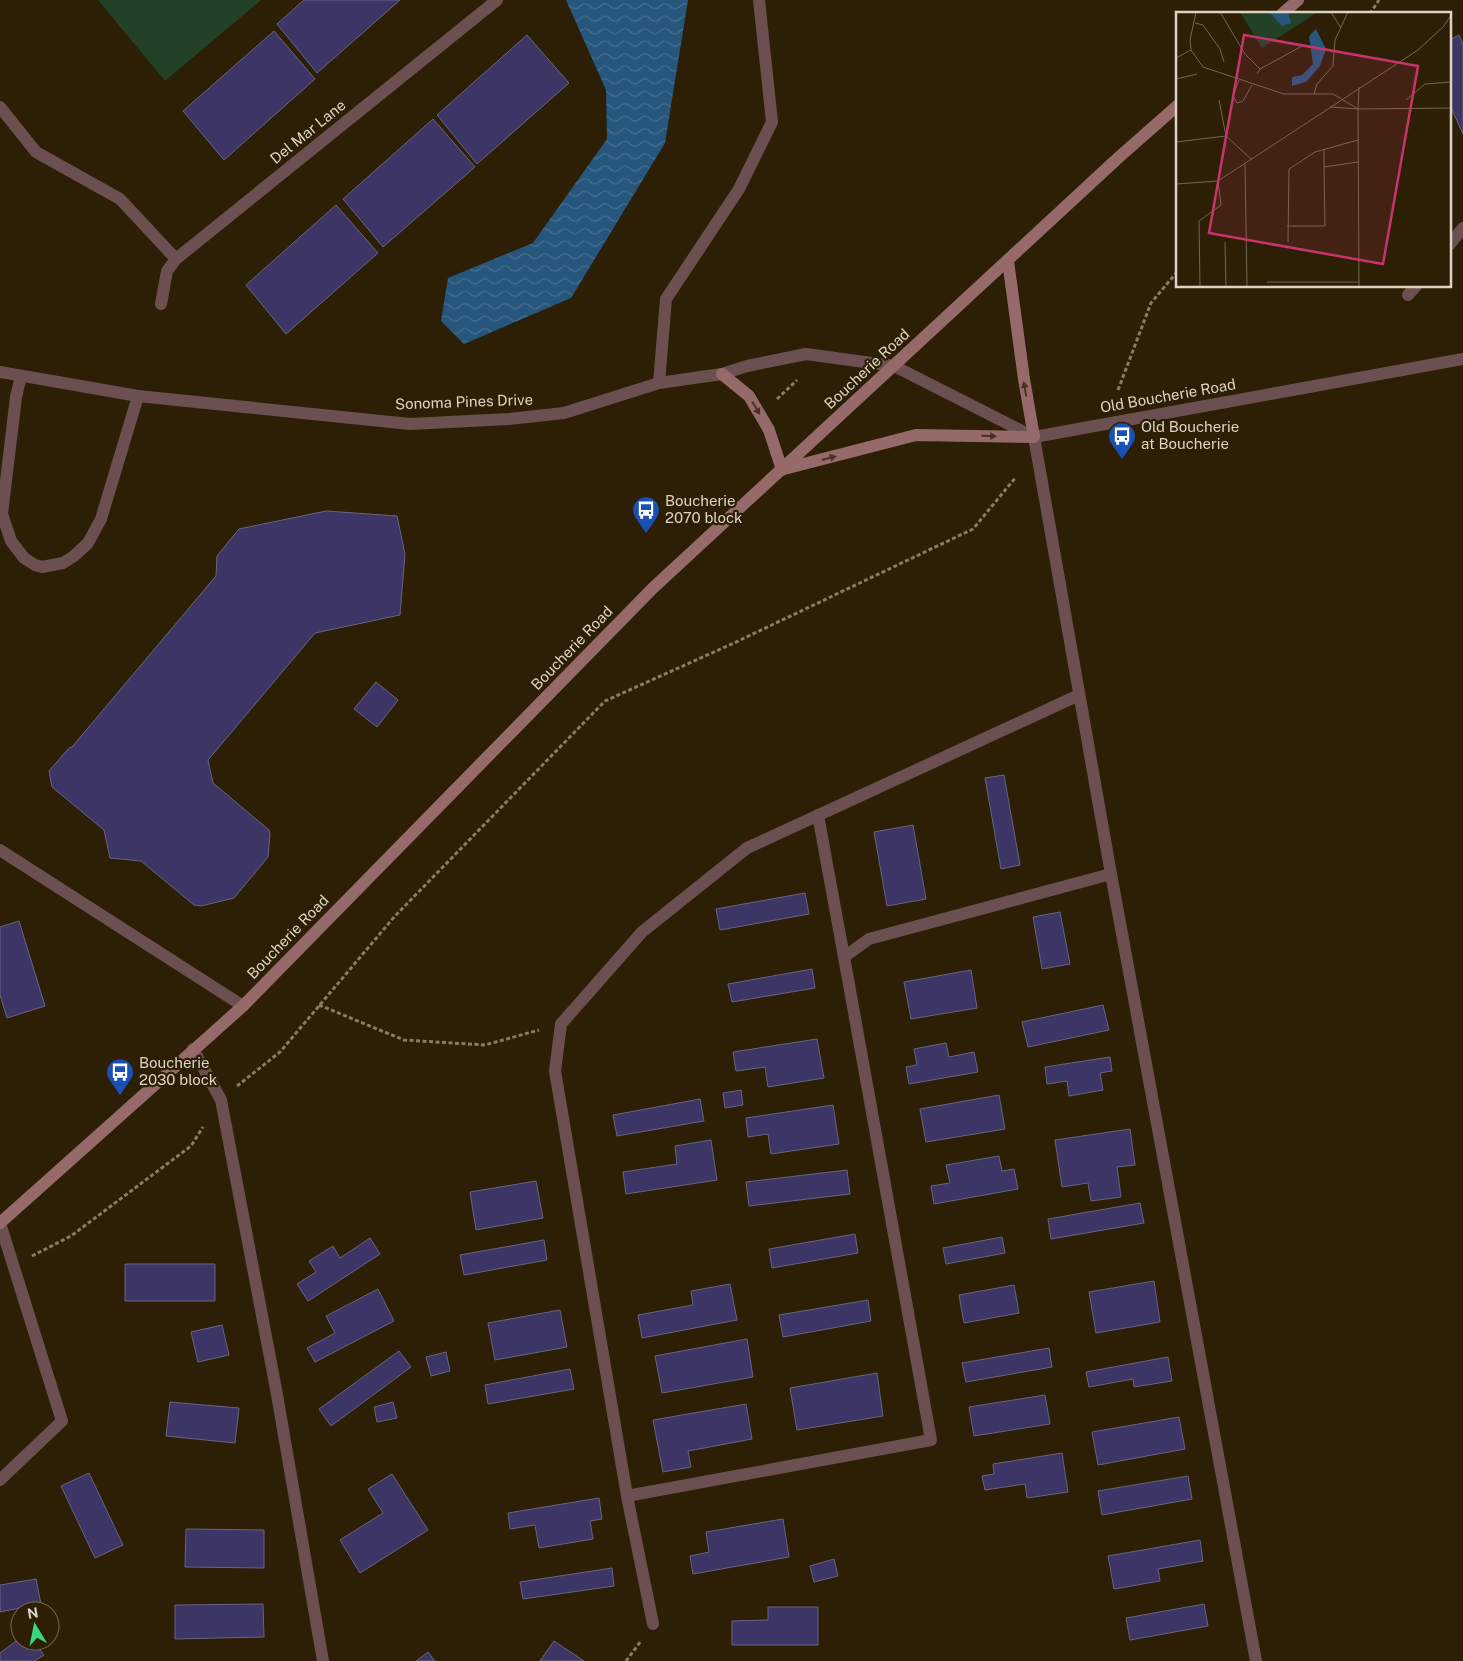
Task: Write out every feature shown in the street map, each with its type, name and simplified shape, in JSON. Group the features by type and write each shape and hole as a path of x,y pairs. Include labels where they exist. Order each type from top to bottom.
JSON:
{"main road":[{"path":"1284,12 1298,0"},
{"name":"Boucherie Road","path":"0,1223 243,1006 653,588 1118,158 1176,107"},
{"path":"722,374 749,396 770,430 782,470 916,435 1034,437 1008,261"}],"street":[{"name":"Del Mar Lane","path":"160,304 167,270 176,259 498,0"},
{"path":"658,383 666,299 740,189 772,122 759,0"},
{"path":"0,107 36,152 120,199 176,259"},
{"path":"1450,244 1463,228"},
{"name":"Sonoma Pines Drive","path":"0,372 138,396 410,424 564,413 658,383 722,374 747,366 806,354 894,366"},
{"name":"Old Boucherie Road","path":"1034,437 1463,359"},
{"path":"894,366 1034,437 1111,874 1256,1661"},
{"path":"21,376 16,397 2,514 11,541 24,558 42,567 63,564 88,543 101,519 138,396"},
{"path":"653,1624 627,1496 555,1071 561,1024 642,932 747,848 1079,695"},
{"path":"627,1496 931,1440 818,815"},
{"path":"0,850 243,1006"},
{"path":"844,957 869,938 1111,874"},
{"path":"194,1050 221,1100 276,1389 323,1661"},
{"path":"0,1223 62,1421 0,1480"}],"path":[{"path":"1371,12 1379,0"},
{"path":"1118,390 1151,303 1176,273"},
{"path":"771,405 798,380"},
{"path":"13,1265 71,1236 191,1146 221,1100 280,1052 395,916 605,701 734,643 973,529 1016,477"},
{"path":"319,1005 404,1040 485,1045 561,1024"}],"green space":[{"path":"98,0 261,0 165,81"}],"water":[{"path":"566,0 688,0 665,143 571,298 464,344 441,321 448,278 533,243 607,139 606,90"}],"building":[{"path":"304,0 400,0 317,73 277,24"},
{"path":"274,31 315,79 224,160 183,111"},
{"path":"527,35 569,83 477,164 437,115"},
{"path":"1459,35 1463,44 1463,134 1450,105 1450,40"},
{"path":"433,119 475,167 383,247 343,199"},
{"path":"336,205 378,253 286,334 246,285"},
{"path":"326,511 397,516 405,554 400,615 315,633 208,760 213,783 269,830 268,857 234,898 201,906 194,905 141,861 110,858 104,830 52,787 49,771 72,747 216,576 217,556 239,529"},
{"path":"376,682 398,700 377,727 354,709"},
{"path":"1004,775 1020,865 1001,869 985,778"},
{"path":"913,825 926,899 887,906 874,832"},
{"path":"805,893 809,914 720,930 716,909"},
{"path":"1060,912 1070,964 1042,969 1033,917"},
{"path":"19,921 45,1006 7,1018 0,995 0,927"},
{"path":"812,969 815,988 732,1002 728,984"},
{"path":"971,970 977,1008 911,1019 904,982"},
{"path":"1103,1005 1109,1030 1028,1047 1022,1022"},
{"path":"817,1039 824,1078 768,1087 765,1067 736,1071 733,1052"},
{"path":"946,1043 949,1057 974,1052 978,1072 909,1084 906,1067 917,1065 914,1049"},
{"path":"1110,1057 1112,1071 1100,1073 1103,1090 1069,1096 1067,1081 1047,1084 1045,1067"},
{"path":"741,1090 743,1105 725,1108 723,1093"},
{"path":"999,1095 1005,1129 926,1142 920,1109"},
{"path":"700,1099 704,1121 617,1136 613,1115"},
{"path":"833,1105 839,1144 771,1154 768,1134 748,1137 746,1118"},
{"path":"1130,1129 1135,1165 1117,1167 1121,1197 1091,1201 1088,1183 1062,1187 1055,1140"},
{"path":"711,1140 717,1180 626,1194 623,1172 677,1164 675,1146"},
{"path":"999,1156 1002,1171 1014,1169 1018,1189 934,1204 931,1186 950,1183 946,1165"},
{"path":"847,1170 850,1194 749,1206 746,1182"},
{"path":"536,1181 543,1218 476,1230 470,1192"},
{"path":"1140,1203 1144,1223 1051,1239 1048,1219"},
{"path":"855,1234 858,1253 772,1268 769,1249"},
{"path":"1002,1237 1005,1253 946,1264 943,1248"},
{"path":"370,1238 380,1254 308,1301 297,1284 316,1272 309,1261 333,1246 340,1258"},
{"path":"544,1240 547,1260 464,1275 460,1255"},
{"path":"125,1264 215,1264 215,1301 125,1301"},
{"path":"1154,1281 1160,1322 1096,1333 1089,1292"},
{"path":"730,1284 737,1320 642,1338 638,1315 693,1305 691,1291"},
{"path":"1014,1285 1019,1313 964,1323 959,1295"},
{"path":"378,1289 394,1321 315,1362 307,1348 335,1333 326,1316"},
{"path":"868,1300 871,1321 783,1337 779,1315"},
{"path":"560,1310 567,1347 495,1360 488,1323"},
{"path":"222,1325 229,1355 198,1362 191,1332"},
{"path":"747,1339 753,1377 662,1393 655,1356"},
{"path":"1049,1348 1052,1367 966,1382 962,1363"},
{"path":"399,1351 411,1367 331,1426 319,1409"},
{"path":"446,1352 450,1371 431,1376 426,1357"},
{"path":"1168,1357 1172,1381 1134,1387 1133,1379 1089,1387 1086,1372"},
{"path":"570,1369 574,1389 488,1404 485,1385"},
{"path":"877,1373 883,1416 797,1430 790,1388"},
{"path":"1045,1395 1050,1424 974,1436 969,1407"},
{"path":"170,1402 239,1408 235,1443 166,1436"},
{"path":"393,1402 397,1418 377,1422 374,1407"},
{"path":"746,1404 752,1439 688,1451 691,1467 663,1472 653,1420"},
{"path":"1179,1417 1185,1449 1098,1465 1092,1432"},
{"path":"1062,1453 1068,1492 1027,1498 1025,1484 985,1490 982,1476 994,1474 993,1464"},
{"path":"89,1473 123,1545 95,1558 61,1486"},
{"path":"392,1474 428,1530 360,1573 340,1540 383,1513 368,1489"},
{"path":"1188,1476 1192,1499 1102,1515 1098,1491"},
{"path":"599,1498 602,1519 590,1521 593,1539 539,1548 535,1525 510,1529 508,1513"},
{"path":"783,1519 789,1557 693,1574 690,1556 709,1552 706,1532"},
{"path":"186,1529 264,1530 264,1568 185,1567"},
{"path":"1200,1540 1203,1561 1158,1569 1160,1581 1114,1589 1108,1556"},
{"path":"834,1559 838,1576 814,1582 810,1566"},
{"path":"612,1568 614,1586 523,1599 520,1582"},
{"path":"36,1579 40,1601 10,1601 10,1610 0,1612 0,1585"},
{"path":"263,1604 264,1637 175,1639 175,1605"},
{"path":"1204,1604 1208,1626 1130,1640 1126,1618"},
{"path":"768,1607 818,1607 818,1645 732,1645 732,1621 768,1620"},
{"path":"554,1641 584,1661 540,1661"},
{"path":"10,1646 10,1651 41,1651 44,1655 35,1661 0,1661 0,1653"},
{"path":"428,1652 435,1661 416,1661"}],"place":[{"name":"Old Boucherie at Boucherie","path":"1122,460"},
{"name":"Boucherie 2070 block","path":"646,534"},
{"name":"Boucherie 2030 block","path":"120,1096"}]}
